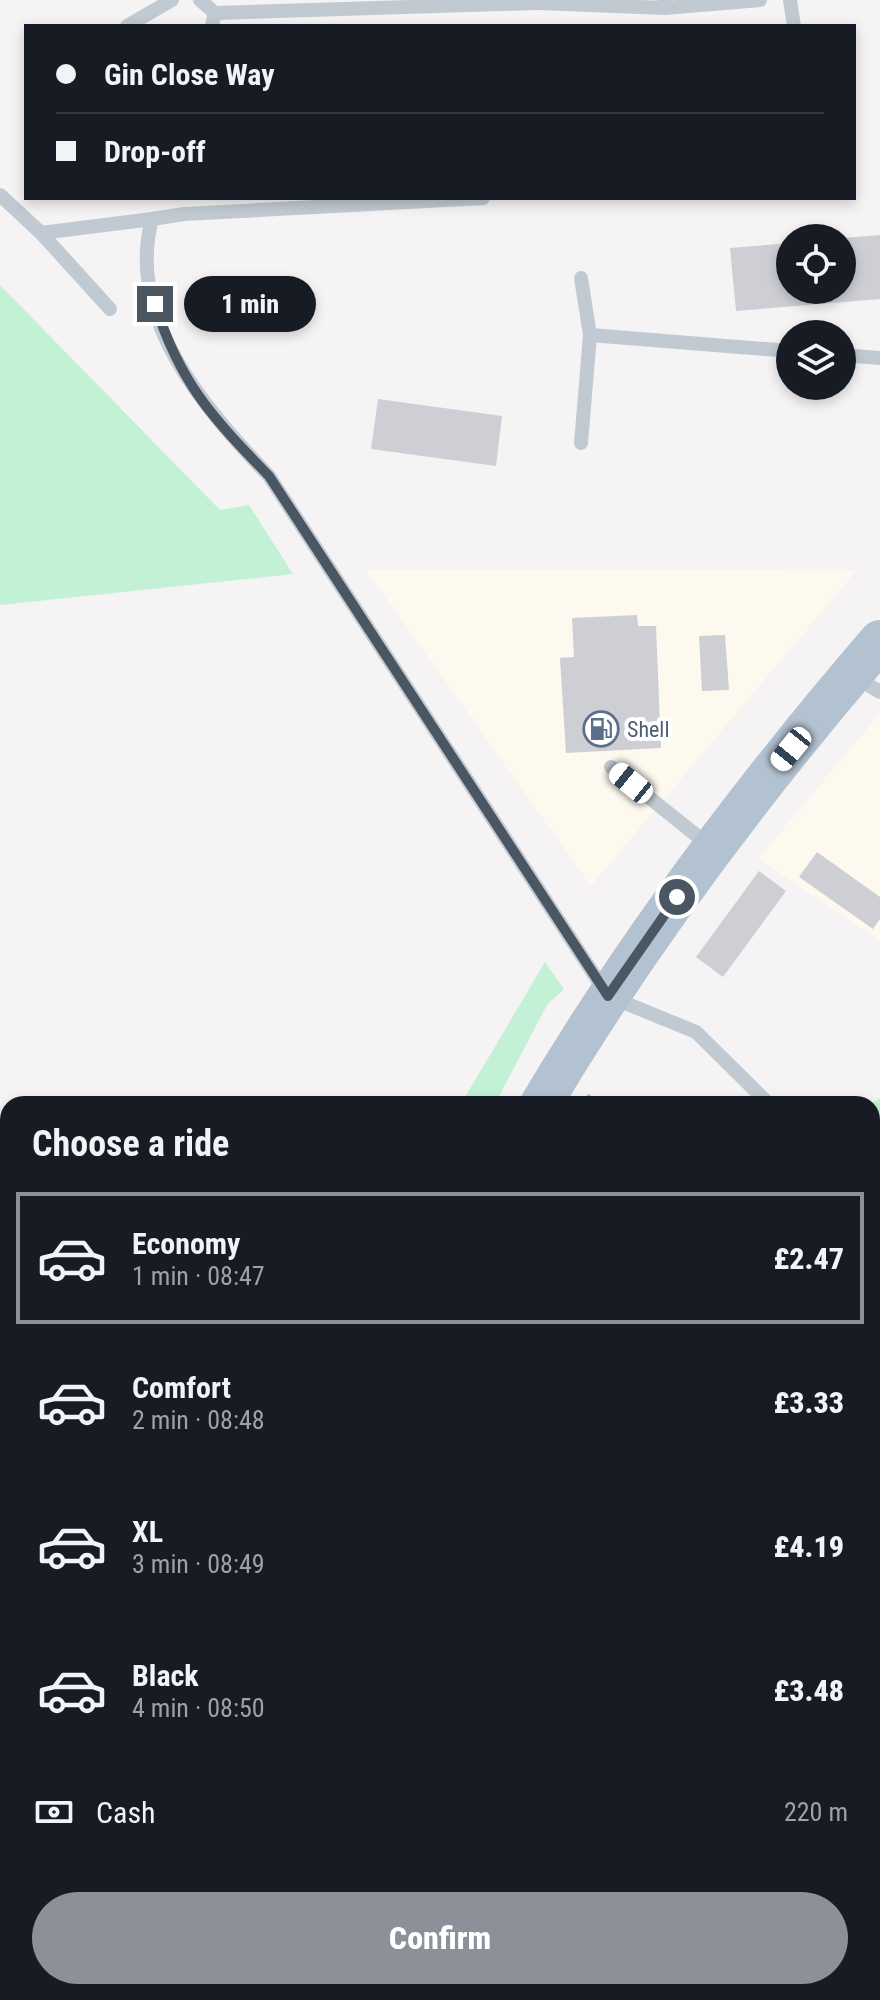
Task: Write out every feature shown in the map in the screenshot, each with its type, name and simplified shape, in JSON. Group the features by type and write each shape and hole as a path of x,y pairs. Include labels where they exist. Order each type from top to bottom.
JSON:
{"main road":[{"path":"546,1096 608,996 711,848 866,683 880,641"}],"lane":[{"path":"130,24 172,0"},
{"path":"200,0 214,19 542,2 664,4 760,0"},
{"path":"790,0 794,24"},
{"path":"0,195 41,233 110,309"},
{"path":"184,214 186,200"},
{"path":"41,233 184,214 446,200"},
{"path":"152,219 144,248 152,290 165,335 183,377 220,425 269,476 608,996 696,1032 761,1096"},
{"path":"581,278 590,335 581,443"},
{"path":"590,335 776,350"},
{"path":"856,356 880,358"},
{"path":"611,767 711,848"}],"shaded area":[{"name":"Shell","path":"366,570 856,571 591,886"},
{"path":"880,713 880,941 758,859"}],"green space":[{"path":"0,285 220,510 249,505 293,574 0,605"},
{"path":"545,962 564,989 547,1005 499,1096 466,1096"}],"building":[{"path":"880,235 880,299 856,301 856,237"},
{"path":"776,244 776,304 820,304 736,311 730,248"},
{"path":"378,399 502,416 496,466 371,449"},
{"path":"637,615 638,626 656,626 661,748 566,753 560,658 574,657 572,618"},
{"path":"725,635 729,690 702,691 699,636"},
{"path":"817,852 880,897 880,919 873,929 799,877"},
{"path":"759,871 786,891 723,977 696,957"}],"place":[{"name":"Shell","path":"601,729"}],"route":[{"path":"155,304 183,377 220,425 269,476 608,996 677,897"}]}
